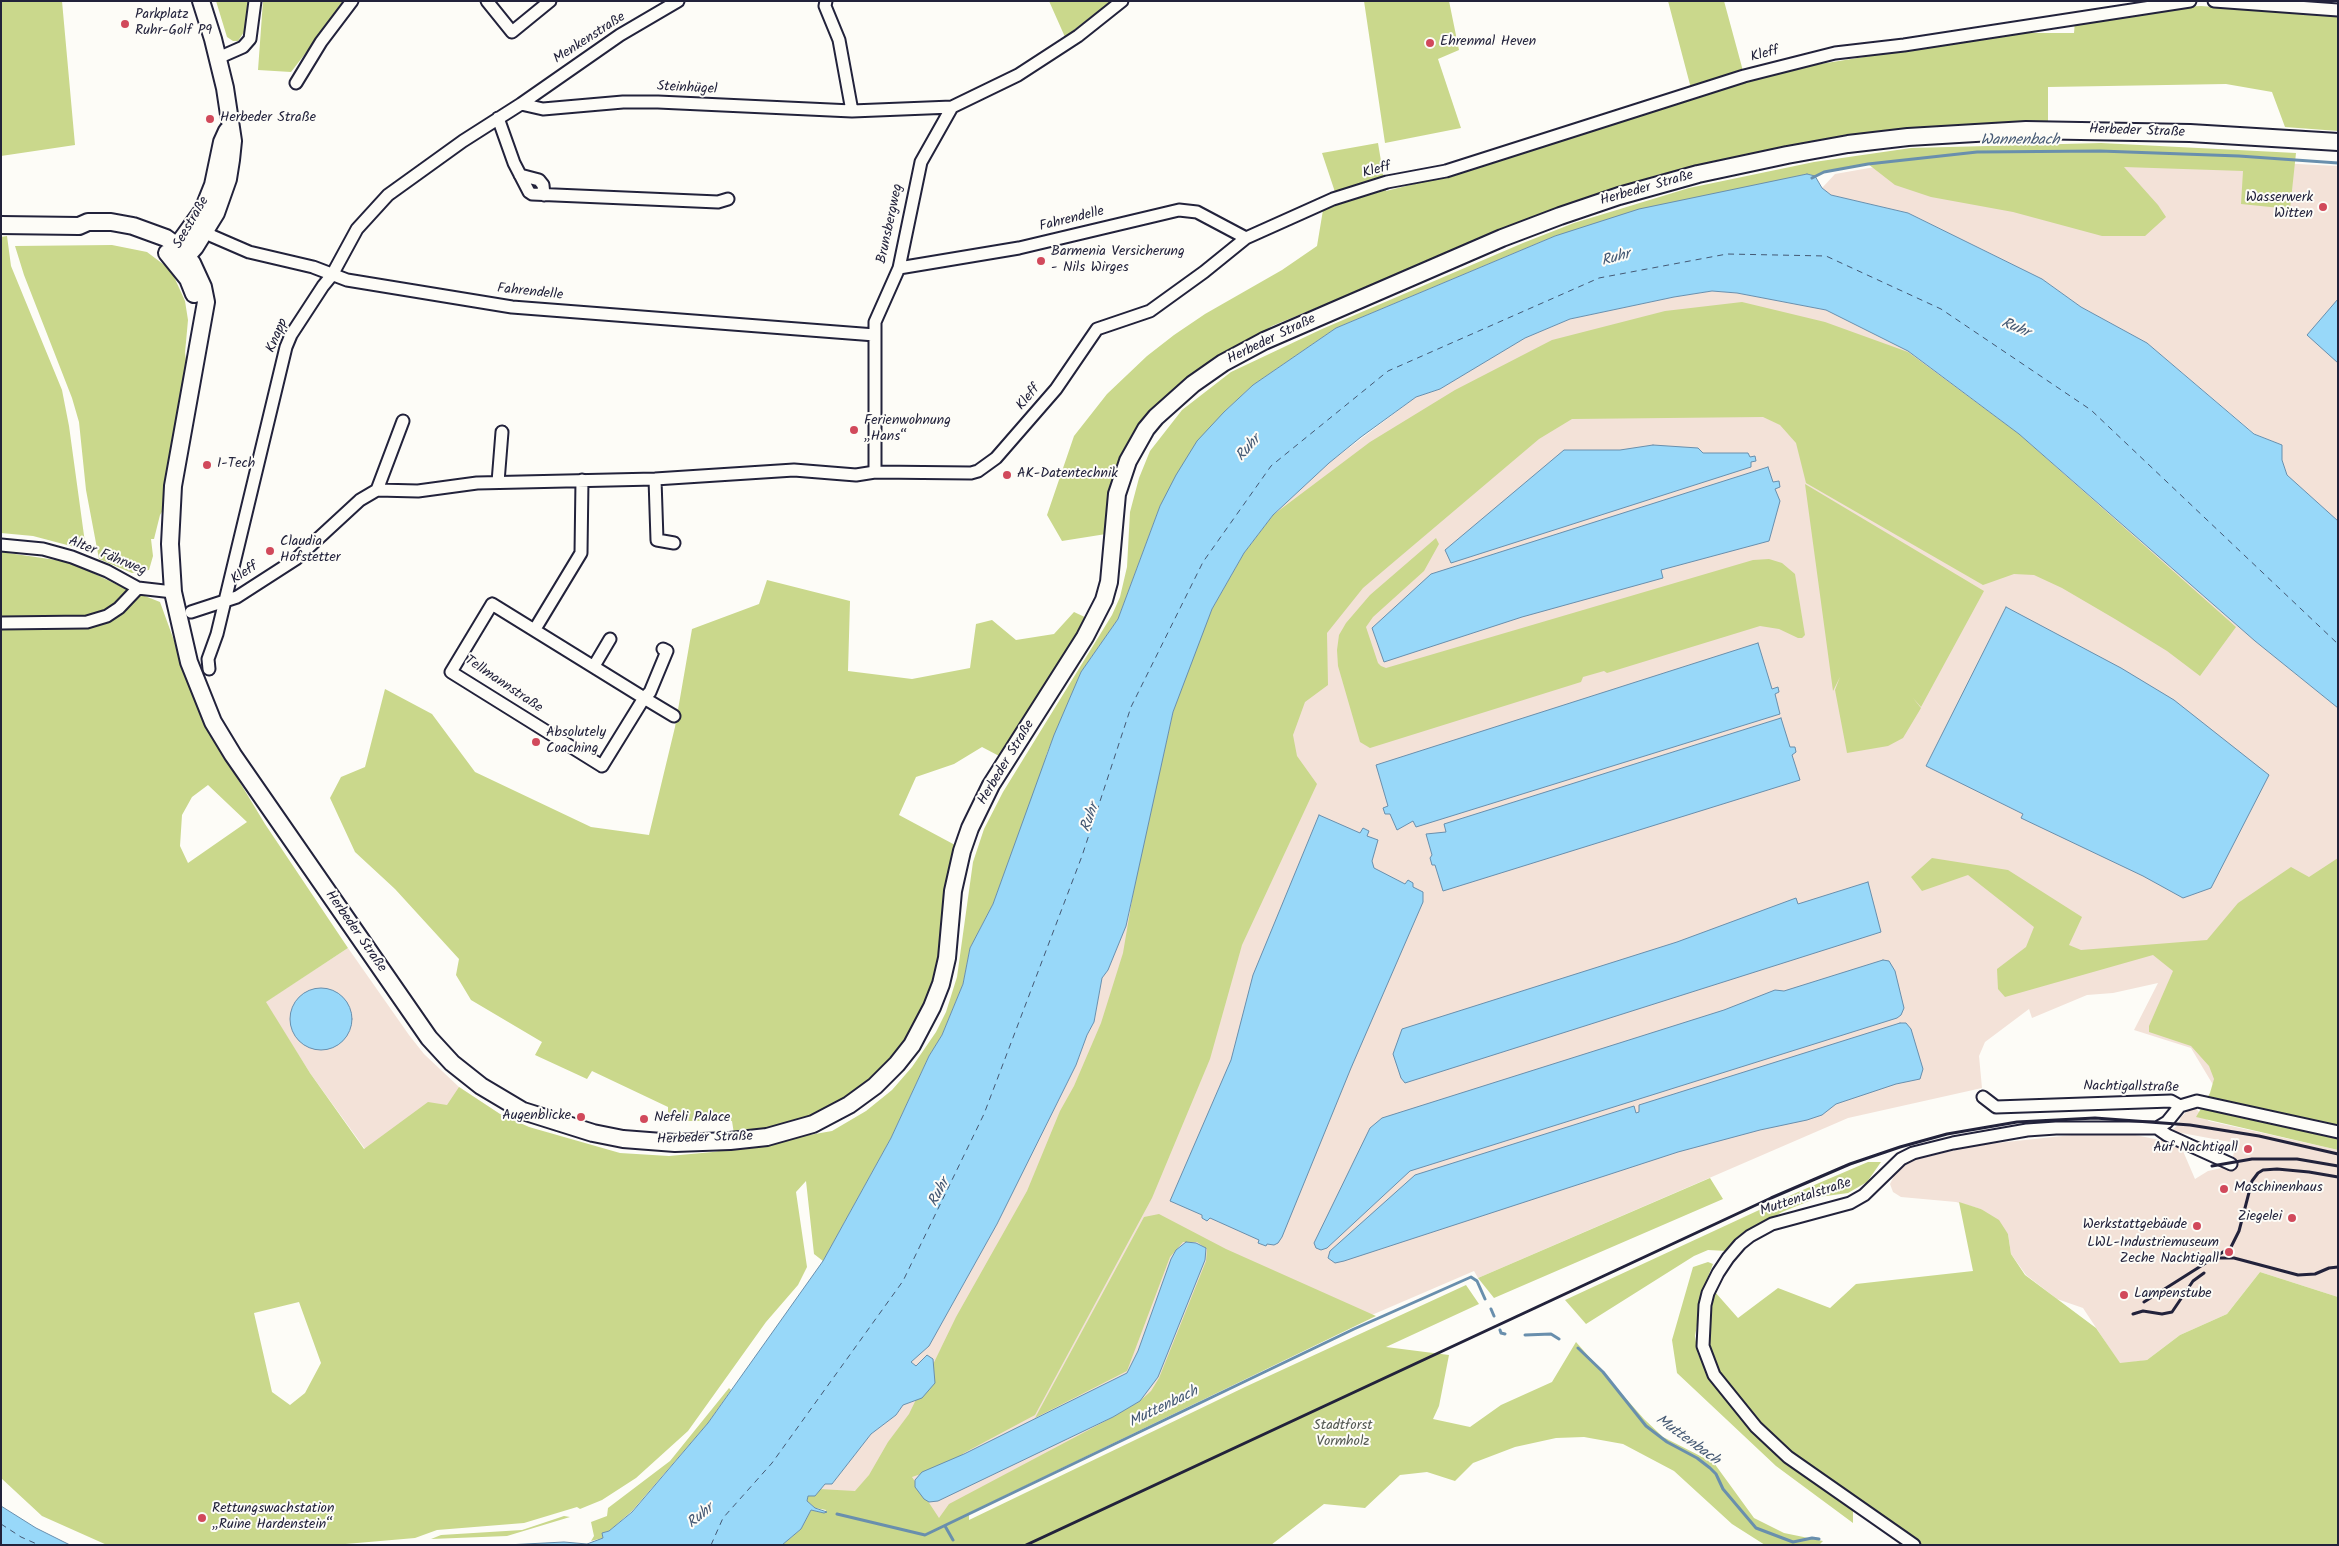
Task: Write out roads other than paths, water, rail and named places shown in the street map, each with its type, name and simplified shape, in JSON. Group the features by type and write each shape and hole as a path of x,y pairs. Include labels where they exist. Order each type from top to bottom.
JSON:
{"main road":[{"name":"Seestraße","path":"179,253 200,227 213,185 222,142 229,124 225,88 201,1"},
{"name":"Herbeder Straße","path":"1,225 79,226 87,230 121,232 146,238 179,253 198,275 206,302 170,515 173,592 189,662 213,722 256,789 429,1038 452,1063 481,1086 523,1111 593,1133 623,1139 675,1143 730,1141 767,1137 813,1124 849,1105 875,1086 897,1064 912,1045 932,1007 941,984 947,958 954,891 962,851 970,828 991,785 1086,637 1104,600 1109,582 1117,494 1128,461 1146,429 1156,417 1193,384 1224,363 1264,341 1502,238 1560,216 1619,196 1698,174 1787,155 1848,144 1908,137 2026,130 2190,133 2338,142"}],"street":[{"path":"218,58 248,43 253,26 255,1"},
{"path":"296,83 321,42 352,1"},
{"path":"488,1 512,32 550,1"},
{"name":"Menkenstraße","path":"521,104 620,35 678,1"},
{"path":"826,1 826,6 839,40 852,110"},
{"name":"Steinhügel","path":"521,104 544,109 623,102 852,110 952,107 1018,75 1078,36 1122,1"},
{"name":"Kleff","path":"191,612 238,597 296,559 360,500 377,490 418,491 477,483 655,479 794,470 856,474 875,472 971,473 984,468 996,458 1056,389 1097,328 1150,311 1204,272 1229,249 1246,238 1333,199 1387,182 1446,172 1725,82 1835,53 1904,45 2190,1"},
{"path":"2214,1 2290,4 2338,10"},
{"name":"Knapp","path":"208,670 208,659 216,634 286,347 291,335 332,275 357,229 388,195 521,104"},
{"name":"Brunsbergweg","path":"875,472 875,322 899,268 921,162 952,107"},
{"path":"498,118 520,175 539,180 543,185 544,195 718,202 728,199"},
{"name":"Fahrendelle","path":"899,268 1019,248 1179,210 1197,212 1246,238"},
{"name":"Fahrendelle","path":"200,227 249,252 313,267 347,280 512,307 875,335"},
{"path":"377,490 404,421"},
{"path":"498,482 502,432"},
{"path":"655,479 657,540 674,542"},
{"path":"535,629 581,553 582,480"},
{"name":"Alter Fährweg","path":"1,546 43,549 72,557 107,571 138,588 173,592"},
{"path":"1,624 87,622 107,616 120,608 138,588"},
{"name":"Tellmannstraße","path":"662,649 667,651 650,692 644,698 602,766 451,672 492,604 535,629 644,698 674,716"},
{"path":"594,666 610,639"},
{"name":"Nachtigallstraße","path":"1983,1097 1996,1107 2162,1101 2171,1101 2180,1106 2198,1101 2210,1102 2338,1132"},
{"path":"2156,1128 2166,1122 2180,1106"},
{"name":"Muttentalstraße","path":"1914,1545 1788,1457 1756,1427 1721,1384 1706,1357 1702,1335 1708,1293 1728,1258 1740,1244 1756,1232 1780,1221 1850,1203 1864,1195 1901,1159 1913,1153 1953,1143 2027,1130 2075,1127 2156,1128 2167,1135 2231,1164"}],"water":[{"name":"Ruhr","path":"1807,174 1815,176 1822,188 1831,195 1908,213 2042,279 2081,307 2147,343 2254,434 2282,445 2282,460 2287,475 2338,521 2338,708 2255,641 2019,434 1908,351 1826,310 1737,293 1712,291 1570,319 1525,338 1440,389 1416,397 1361,437 1329,463 1273,515 1244,553 1212,609 1173,712 1126,926 1108,970 1102,978 1094,1022 1076,1065 997,1224 929,1346 911,1362 916,1366 927,1355 933,1359 935,1383 922,1398 903,1405 896,1415 871,1434 832,1484 825,1484 815,1496 808,1496 807,1501 815,1508 827,1512 811,1510 801,1529 782,1545 506,1545 564,1542 587,1544 603,1538 602,1533 609,1531 632,1512 708,1423 823,1261 891,1138 929,1056 942,1035 963,984 970,948 993,904 1054,735 1081,672 1118,619 1160,506 1176,475 1197,441 1224,412 1253,385 1336,328 1555,236 1639,209"},
{"path":"2338,299 2338,363 2307,335"},
{"path":"1653,445 1698,448 1703,453 1748,453 1750,457 1755,456 1756,461 1751,462 1751,467 1451,563 1445,550 1564,450 1620,450"},
{"path":"1768,467 1773,482 1779,481 1780,487 1775,489 1780,501 1769,541 1661,570 1663,578 1522,617 1384,662 1372,628 1431,574"},
{"path":"2006,607 2121,668 2174,700 2269,775 2211,888 2183,898 2143,876 2021,818 2023,814 1926,766"},
{"path":"1758,643 1772,689 1778,687 1779,692 1775,694 1780,714 1416,827 1413,821 1397,830 1390,814 1385,814 1383,808 1388,806 1376,765"},
{"path":"1781,718 1790,747 1795,747 1796,752 1792,755 1800,780 1443,891 1435,865 1432,865 1430,858 1432,855 1426,834 1446,832 1444,824"},
{"path":"1319,815 1360,833 1363,828 1369,831 1367,836 1378,840 1372,861 1374,868 1405,884 1408,880 1413,883 1413,887 1423,892 1423,902 1351,1068 1282,1237 1278,1243 1274,1245 1267,1244 1266,1246 1258,1243 1259,1240 1210,1218 1207,1221 1202,1218 1202,1215 1170,1201 1231,1060 1253,975"},
{"path":"1868,882 1881,932 1405,1083 1401,1078 1393,1054 1402,1029 1677,942 1796,898 1798,904"},
{"path":"1883,960 1889,961 1895,971 1904,1008 1901,1015 1897,1018 1410,1171 1327,1248 1321,1250 1316,1248 1314,1243 1370,1128 1382,1118 1724,1010 1775,990 1784,991"},
{"path":"321,988 333,990 343,997 350,1007 352,1019 350,1031 343,1041 333,1048 321,1050 309,1048 299,1041 292,1031 290,1019 292,1007 299,997 309,990"},
{"path":"1900,1023 1906,1023 1911,1029 1923,1069 1920,1079 1896,1084 1836,1104 1822,1115 1807,1120 1760,1130 1678,1152 1344,1261 1335,1263 1328,1258 1330,1251 1415,1175 1634,1106 1636,1113 1639,1112 1639,1105"},
{"path":"1186,1242 1196,1243 1206,1248 1205,1260 1158,1377 1140,1401 1113,1417 938,1501 929,1502 924,1499 915,1487 915,1480 922,1472 964,1454 1127,1373 1138,1351 1171,1259 1176,1250"},
{"path":"1,1506 36,1528 70,1545 1,1545"}],"waterway":[{"name":"Wannenbach","path":"1812,178 1824,172 1868,164 1977,152 2100,151 2239,156 2338,163"},
{"name":"Muttenbach","path":"837,1514 925,1535 1354,1329 1471,1277 1477,1281 1485,1299"},
{"name":"Muttenbach","path":"1491,1309 1494,1316"},
{"name":"Muttenbach","path":"1500,1330 1501,1333 1505,1334"},
{"name":"Muttenbach","path":"1525,1335 1551,1334 1559,1339"},
{"name":"Muttenbach","path":"1578,1348 1603,1372 1646,1426 1667,1442 1697,1458 1716,1474 1723,1489 1756,1528 1793,1542 1812,1538 1819,1539"},
{"path":"945,1526 953,1540"}],"railway":[{"path":"1026,1545 1771,1198 1850,1164 1900,1147 1947,1134 2017,1122 2095,1118 2190,1125 2259,1136 2338,1154"},
{"path":"2212,1166 2252,1159 2297,1159 2338,1166"},
{"path":"2144,1302 2231,1247 2239,1231 2252,1181 2258,1173 2263,1170 2277,1169 2338,1177"},
{"path":"2215,1258 2234,1258 2298,1275 2315,1274 2329,1268 2338,1267"},
{"path":"2133,1314 2143,1311 2162,1314 2172,1312 2193,1281 2204,1273"}],"place":[{"name":"Parkplatz Ruhr-Golf P9","path":"125,24"},
{"name":"Ehrenmal Heven","path":"1430,43"},
{"name":"Herbeder Straße","path":"210,119"},
{"name":"Wasserwerk Witten","path":"2323,207"},
{"name":"Barmenia Versicherung - Nils Wirges","path":"1041,261"},
{"name":"Ferienwohnung „Hans“","path":"854,430"},
{"name":"I-Tech","path":"207,465"},
{"name":"AK-Datentechnik","path":"1007,475"},
{"name":"Claudia Hofstetter","path":"270,551"},
{"name":"Absolutely Coaching","path":"536,742"},
{"name":"Augenblicke","path":"581,1117"},
{"name":"Nefeli Palace","path":"644,1119"},
{"name":"Auf Nachtigall","path":"2248,1149"},
{"name":"Maschinenhaus","path":"2224,1189"},
{"name":"Ziegelei","path":"2292,1218"},
{"name":"Werkstattgebäude","path":"2197,1226"},
{"name":"LWL-Industriemuseum Zeche Nachtigall","path":"2229,1252"},
{"name":"Lampenstube","path":"2124,1295"},
{"name":"Rettungswachstation „Ruine Hardenstein“","path":"202,1518"}],"park label":[{"name":"Stadtforst Vormholz","path":"1343,1435"}]}
